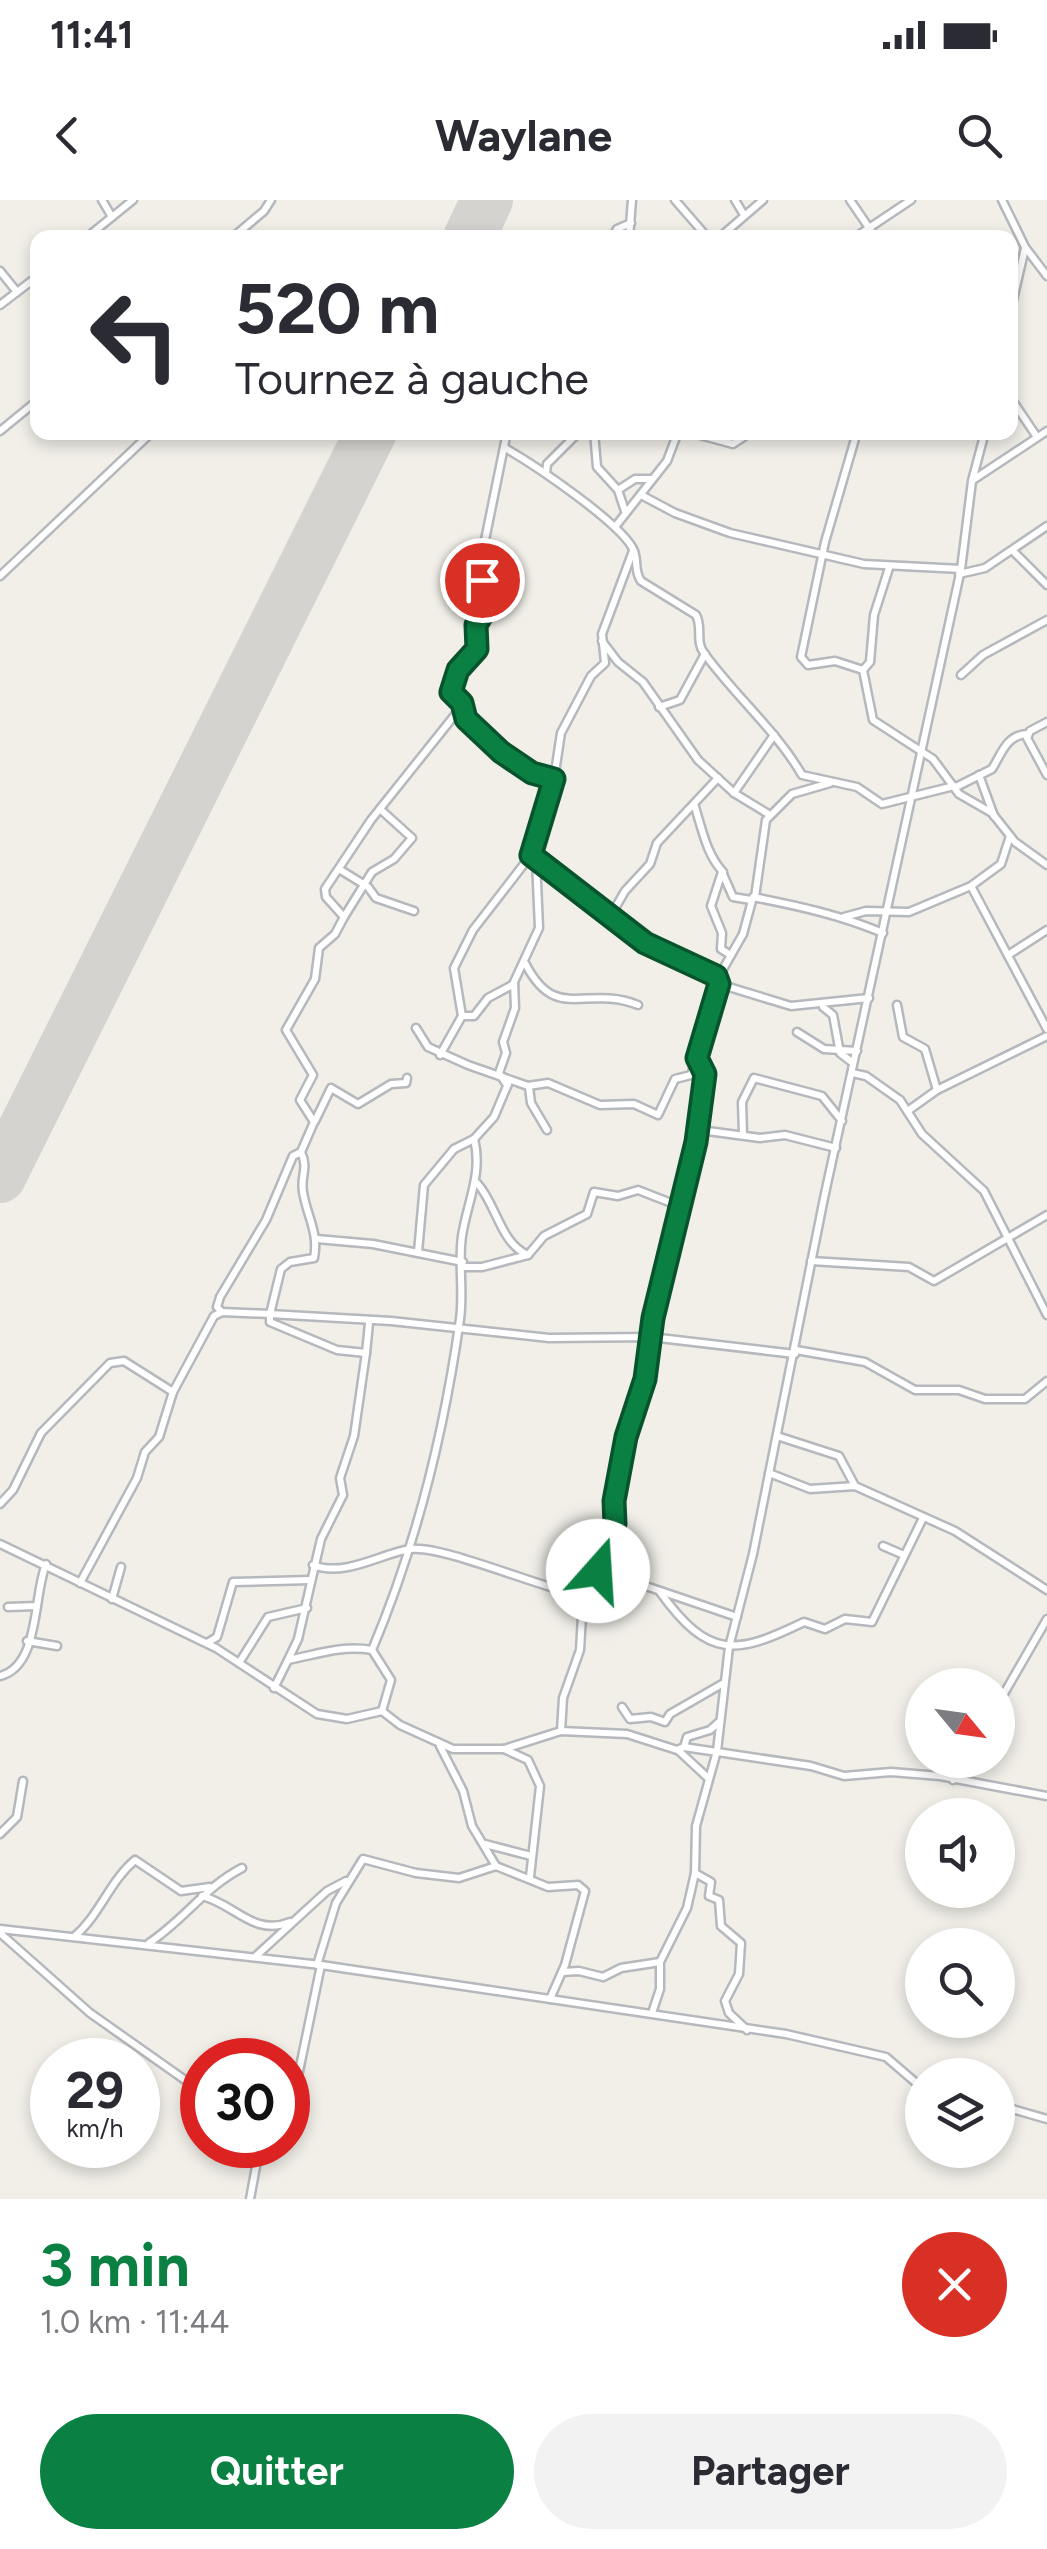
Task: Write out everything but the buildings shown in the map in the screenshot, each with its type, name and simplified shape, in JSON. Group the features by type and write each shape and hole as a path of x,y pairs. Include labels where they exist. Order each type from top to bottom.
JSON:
{"street":[{"path":"102,200 112,217"},
{"path":"96,230 133,200"},
{"path":"242,230 264,212 271,200"},
{"path":"630,230 632,200"},
{"path":"675,200 701,230"},
{"path":"736,200 744,215"},
{"path":"728,230 763,200"},
{"path":"850,200 870,230"},
{"path":"864,230 911,200"},
{"path":"1002,200 1017,230"},
{"path":"616,230 631,223"},
{"path":"1018,233 1047,276"},
{"path":"1018,278 1025,247"},
{"path":"0,271 16,292"},
{"path":"0,305 30,282"},
{"path":"0,431 30,407"},
{"path":"1018,409 1036,437"},
{"path":"972,480 1047,431"},
{"path":"0,576 144,440"},
{"path":"344,917 324,893 380,808 460,710 462,703 451,688 464,662 477,649 476,625 489,603 482,582 487,565 483,550 506,440"},
{"path":"544,466 571,440"},
{"path":"595,440 598,467 618,490 625,512"},
{"path":"615,527 643,496 672,453 676,440"},
{"path":"855,440 800,654 808,665 836,662 863,670"},
{"path":"652,2012 660,1989 660,1962 687,1908 696,1873 696,1826 716,1752 729,1647 960,572 972,480 982,440"},
{"path":"505,448 544,466 547,475 615,527 634,550 641,581 696,615 705,654 752,708 760,725 774,734 802,774 858,788 882,804 910,800 955,786 995,766 996,755 1012,739 1047,722"},
{"path":"618,490 635,479 651,479"},
{"path":"643,496 674,514 730,533 889,568 960,572 986,568 1047,526"},
{"path":"545,775 554,762 575,704 591,676 605,663 602,641 634,550"},
{"path":"1013,552 1047,586"},
{"path":"863,670 870,662 871,633 889,568"},
{"path":"962,675 983,655 1047,620"},
{"path":"602,641 618,662 643,682 698,760 734,792 770,814"},
{"path":"659,707 680,700 705,654"},
{"path":"863,670 871,717 944,769 955,786 1047,865"},
{"path":"460,710 519,766 554,779"},
{"path":"734,792 774,734"},
{"path":"1028,734 1047,775"},
{"path":"499,1073 514,1008 514,984 539,928 534,857 554,779 554,762"},
{"path":"979,775 994,816"},
{"path":"610,917 624,891 650,864 657,844 718,778"},
{"path":"416,1028 428,1047 499,1073 510,1083 548,1083 587,1101 613,1108 634,1104 658,1115 675,1079 690,1074 697,1058 718,982 729,954 743,934 753,898 760,840 770,814 792,794 830,783"},
{"path":"694,804 710,856 724,872 733,897"},
{"path":"314,1122 300,1100 313,1077 312,1069 286,1030 315,978 319,948 337,931 363,885 412,838 380,808"},
{"path":"679,820 702,828"},
{"path":"712,898 724,894 844,916 866,911 909,912 971,886 1000,864 1010,835"},
{"path":"534,857 659,952 718,982 787,1006 822,1006 855,996 869,998"},
{"path":"444,1053 462,1016 454,968 473,930 534,857"},
{"path":"340,869 376,898 414,911"},
{"path":"724,872 712,898 722,949 729,954"},
{"path":"909,1110 937,1090 953,1085 1047,1032 1012,954 971,886"},
{"path":"844,916 851,924 882,933"},
{"path":"1012,954 1047,930"},
{"path":"524,962 538,989 546,995 578,1002 596,995 638,1005"},
{"path":"462,1016 474,1016 488,998 514,984"},
{"path":"822,1006 833,1015 840,1052 853,1069 876,1082 909,1110 922,1134 984,1191 1047,1315"},
{"path":"897,1006 903,1037 925,1049 937,1090"},
{"path":"1034,1040 1041,1017"},
{"path":"797,1032 824,1049 857,1052"},
{"path":"561,1731 564,1698 580,1650 584,1596 597,1577 599,1548 615,1524 614,1501 626,1437 640,1402 697,1134 705,1074 697,1058"},
{"path":"80,1583 137,1478 145,1452 158,1437 172,1392 266,1220 294,1156 302,1152 332,1088 358,1104 391,1084 406,1083 407,1078"},
{"path":"743,1134 742,1102 754,1078 822,1096 842,1121"},
{"path":"418,1252 424,1185 454,1149 475,1142 498,1111 510,1083"},
{"path":"528,1086 531,1104 547,1130"},
{"path":"697,1134 713,1128 760,1138 786,1135 836,1148"},
{"path":"372,1650 410,1548 441,1426 459,1329 463,1230 476,1182 475,1142"},
{"path":"302,1152 308,1168 303,1196 317,1239 313,1260 290,1262 282,1270 270,1322 313,1342 366,1353"},
{"path":"476,1182 492,1199 508,1238 528,1255"},
{"path":"317,1239 418,1252 464,1264 528,1255 544,1236 587,1214 594,1192 618,1196 638,1190 679,1206"},
{"path":"811,1261 909,1266 932,1281 1047,1215"},
{"path":"218,1311 549,1338 651,1338 795,1352 864,1362 915,1390 959,1390 985,1400 1026,1399 1047,1382"},
{"path":"274,1688 307,1608 310,1580 343,1495 340,1478 354,1436 369,1323"},
{"path":"0,1504 13,1490 40,1433 110,1363 124,1361 172,1392"},
{"path":"776,1436 838,1454 855,1486"},
{"path":"769,1473 810,1489 855,1486 955,1531 1047,1590"},
{"path":"660,1592 674,1611 704,1636 729,1647 762,1644 804,1622 825,1630 846,1620 872,1622 923,1518"},
{"path":"0,1544 206,1644 326,1717 347,1719 382,1712 453,1749 504,1749 561,1731 627,1734 680,1748 844,1776 891,1772 1047,1796"},
{"path":"882,1546 904,1555"},
{"path":"314,1568 368,1564 410,1548 584,1596"},
{"path":"0,1676 16,1670 38,1606 46,1564"},
{"path":"112,1599 121,1567"},
{"path":"597,1577 628,1580 737,1617"},
{"path":"206,1644 218,1637 232,1582 310,1580"},
{"path":"8,1606 38,1606"},
{"path":"239,1663 268,1617 307,1608"},
{"path":"1015,1674 1047,1618"},
{"path":"27,1641 57,1646"},
{"path":"288,1660 320,1656 342,1647 372,1650"},
{"path":"372,1650 391,1680 382,1712"},
{"path":"622,1707 630,1718 651,1717 666,1722 670,1714 723,1683"},
{"path":"680,1748 687,1737 710,1730 719,1722"},
{"path":"438,1742 463,1791 472,1826 496,1866"},
{"path":"680,1748 708,1778"},
{"path":"504,1749 528,1760 540,1786 530,1877"},
{"path":"0,1834 17,1817 23,1781"},
{"path":"486,1844 530,1856"},
{"path":"256,1956 328,1891 347,1881 368,1857 416,1873 459,1878 496,1866 548,1887 578,1885 585,1891 562,1972 550,1999"},
{"path":"73,1937 92,1920 118,1877 135,1860 181,1891 210,1887"},
{"path":"148,1944 174,1927 210,1887 242,1868"},
{"path":"696,1873 712,1883 710,1896 718,1897 721,1926 741,1943 739,1974 726,2001 729,2013 748,2032"},
{"path":"305,2038 319,1965 347,1881"},
{"path":"202,1896 220,1900 252,1924 267,1927 300,1916"},
{"path":"0,1931 256,1956 652,2012 748,2032 867,2049 886,2057 905,2073"},
{"path":"0,1931 90,2013 180,2076"},
{"path":"562,1972 603,1977 621,1968 660,1962"},
{"path":"1015,2111 1047,2119"},
{"path":"250,2199 256,2168"}],"runway":[{"path":"473,230 487,200"},
{"path":"0,1177 367,440"}],"route":[{"path":"482,580 489,603 476,625 477,649 458,670 451,692 462,703 460,710 466,719 501,752 532,773 554,779 531,855 645,943 674,960 716,976 719,984 697,1058 705,1074 696,1142 653,1318 640,1402 626,1437 626,1454 614,1501 615,1524 599,1548 598,1571"}]}
